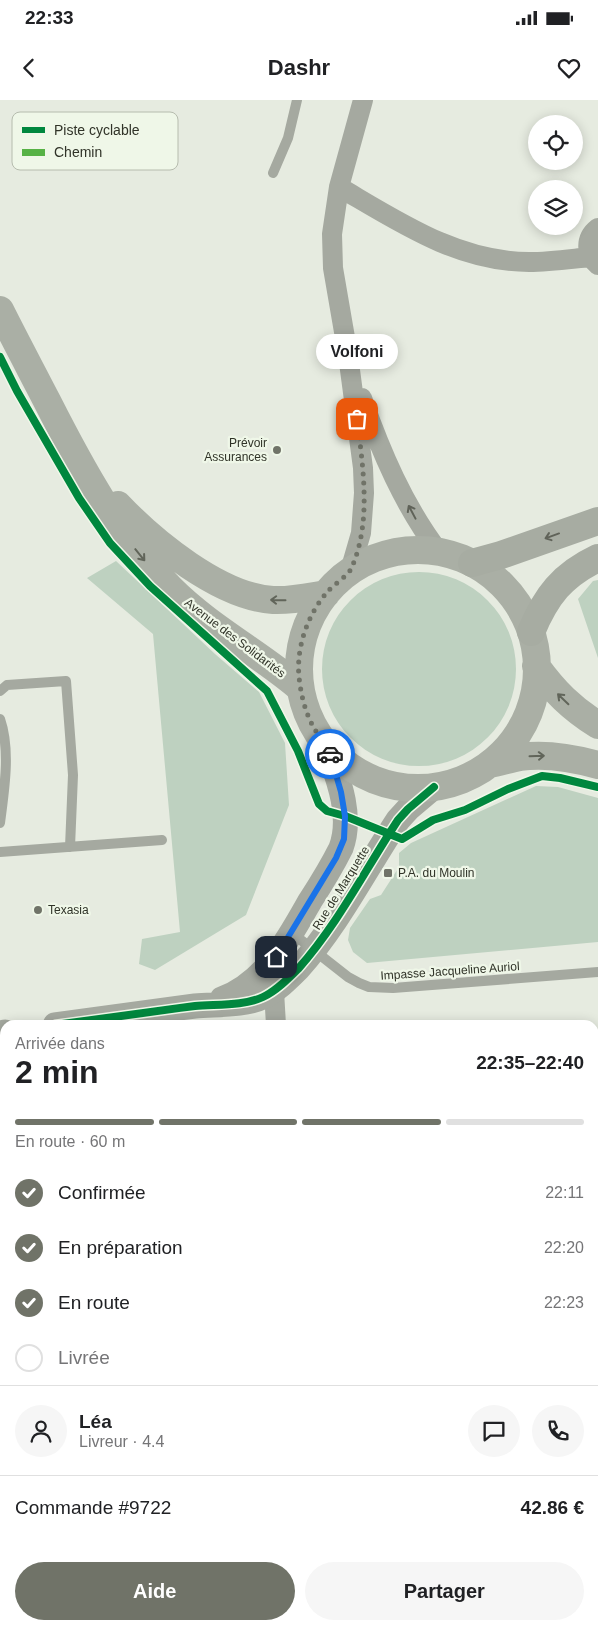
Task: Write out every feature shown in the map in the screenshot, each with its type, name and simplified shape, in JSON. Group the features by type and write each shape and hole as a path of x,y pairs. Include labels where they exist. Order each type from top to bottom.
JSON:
{"highway":[{"path":"472,563 501,555 598,521"},
{"path":"531,632 542,607 562,581 598,558"}],"main road":[{"name":"Avenue des Solidarités","path":"0,310 67,441 102,503 129,541 172,590 204,618 285,675 300,688"},
{"name":"Avenue des Solidarités","path":"67,441 111,498 132,520 173,554 204,574 227,587 265,599 298,599 326,594"},
{"path":"416,550 439,552 472,563 491,576 508,592 521,611 531,632 536,666 535,691 522,726 508,747 490,764 463,780 434,787 401,788 376,781 352,768 327,747 310,719 300,688 299,663 303,638 312,615 326,594 350,571 370,560 393,553 416,550"},
{"path":"536,666 552,688 565,701 598,725"},
{"path":"490,764 520,757 543,755 568,758 598,765"}],"street":[{"path":"350,571 361,532 364,493 363,468 348,355 333,268 332,226 363,100"},
{"path":"340,188 400,224 438,242 492,259 528,262 594,261 588,242 592,233 598,228"},
{"path":"348,355 380,447 416,520 439,552"},
{"name":"Rue de Marquette","path":"196,1006 218,1001 236,994 255,980 282,948 336,858 344,839 345,816 341,792 327,747"},
{"name":"Rue de Marquette","path":"92,1020 196,1006 246,1002 261,998 274,991 314,950 341,912 398,820 434,787"},
{"path":"274,991 276,1020"}],"lane":[{"path":"273,173 288,138 297,100"},
{"path":"0,691 7,685 66,681 73,775 70,847"},
{"path":"0,719 5,752 6,780 0,823"},
{"path":"0,852 162,840"},
{"name":"Impasse Jacqueline Auriol","path":"292,932 359,984 382,989 598,972"}],"green space":[{"path":"116,561 215,654 259,692 285,743 289,805 246,915 155,970 139,964 142,939 180,932 153,634 87,578"},
{"path":"429,572 438,573 465,583 488,600 500,615 509,632 515,650 515,688 509,706 500,723 488,738 473,750 456,759 438,765 409,766 400,765 373,755 357,744 344,731 333,715 323,688 322,659 323,650 333,623 344,607 357,594 373,583 400,573"},
{"path":"598,580 598,658 578,599 593,581"},
{"path":"536,786 558,787 598,798 598,942 367,963 353,952 348,940 350,928 370,899 381,895 399,867 399,853 411,843"}],"cycle path":[{"path":"0,357 17,391 79,498 110,543 150,586 267,691 298,751 319,804 327,811 345,816 402,839 433,820 465,810 508,789 542,776 560,778 598,787"},
{"path":"92,1020 195,1006 247,1002 263,997 277,988 298,969 326,934 398,820 434,787"}],"way so far":[{"path":"330,754 310,719 302,699 299,675 300,650 307,626 318,604 350,571 361,532 364,493 357,419"}],"place":[{"name":"Volfoni","path":"357,419"},
{"name":"Prévoir Assurances","path":"277,450"},
{"name":"P.A. du Moulin","path":"388,873"},
{"name":"Texasia","path":"38,910"}],"route":[{"path":"276,957 336,858 344,839 345,816 341,792 330,754"}]}
